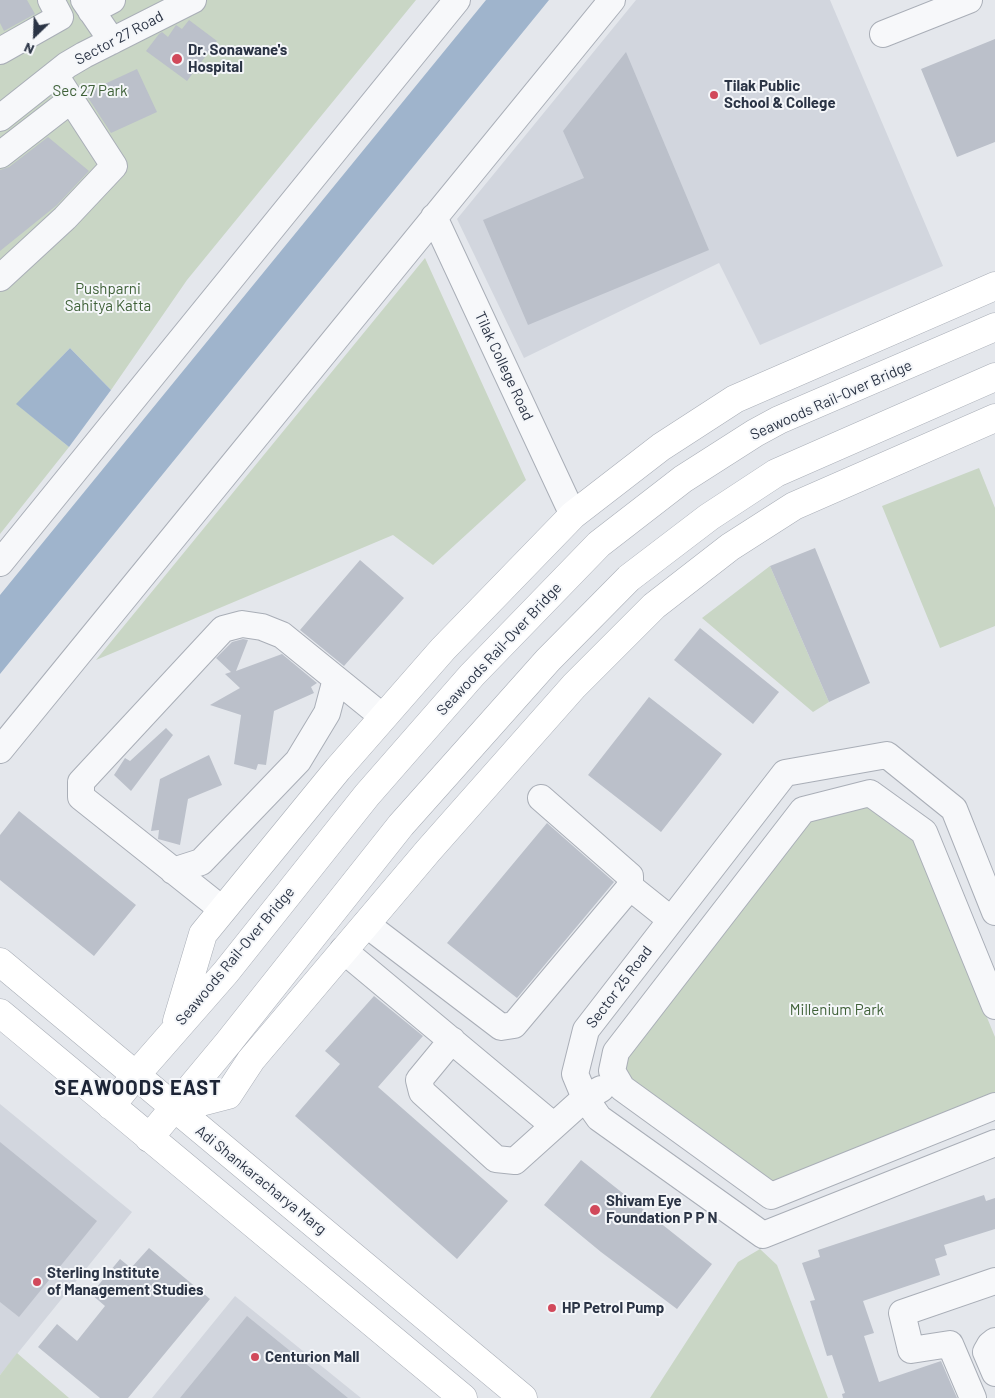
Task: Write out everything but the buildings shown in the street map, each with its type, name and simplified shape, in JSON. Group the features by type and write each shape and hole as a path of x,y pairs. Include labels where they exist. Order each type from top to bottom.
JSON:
{"main road":[{"path":"174,1029 203,934 384,717 489,600 573,514 661,447 735,400 995,286"},
{"name":"Seawoods Rail-Over Bridge","path":"112,1106 174,1029 226,972 367,795 516,627 599,544 683,479 778,420 995,327"},
{"path":"149,1138 401,826 548,660 629,578 709,516 776,473 995,377"},
{"path":"174,1109 228,1095 251,1060 343,950 574,686 654,606 752,532 802,502 995,418"},
{"name":"Adi Shankaracharya Marg","path":"0,962 523,1398"},
{"path":"0,1013 463,1398"}],"street":[{"path":"0,51 60,17 51,0"},
{"name":"Sector 27 Road","path":"0,118 84,55 193,0"},
{"path":"0,563 457,0"},
{"path":"0,750 612,0"},
{"path":"883,34 970,0"},
{"path":"96,4 112,41"},
{"path":"0,278 65,218 114,166 55,75"},
{"path":"0,155 71,100"},
{"name":"Tilak College Road","path":"434,218 573,514"},
{"path":"222,910 81,797 81,782 223,629 242,624 262,627 282,635 384,717"},
{"path":"173,871 201,862 298,761 327,713 336,679"},
{"name":"Sector 25 Road","path":"763,1235 600,1118 585,1098 575,1074 586,1030 784,773 887,755 954,809 987,868 995,912"},
{"path":"824,767 833,802"},
{"path":"771,1196 622,1088 612,1071 616,1052 803,810 870,793 924,832 995,1006"},
{"path":"366,924 501,1027 514,1025 630,887 630,876 541,798"},
{"path":"630,887 670,919"},
{"path":"343,950 554,1126"},
{"path":"452,1040 419,1080 422,1092 496,1159 515,1161 585,1098 617,1079"},
{"path":"771,1196 995,1106"},
{"path":"763,1235 995,1142"},
{"path":"763,1235 771,1196"},
{"path":"973,1398 950,1344 911,1350 902,1313 995,1282"},
{"path":"995,1341 986,1352 995,1374"}],"shaded area":[{"name":"Tilak Public School & College","path":"636,0 830,0 943,266 760,345 719,263 524,358 457,219"},
{"name":"Sterling Institute of Management Studies","path":"0,1104 132,1212 0,1375"},
{"name":"Centurion Mall","path":"235,1296 361,1398 152,1398"}],"green space":[{"path":"0,0 416,0 187,280 111,390 70,348 17,404 69,447 0,534"},
{"path":"425,258 526,480 433,565 393,535 96,660"},
{"path":"979,468 995,508 995,626 940,648 882,506"},
{"path":"770,566 829,702 813,712 702,618"},
{"name":"Millenium Park","path":"865,806 915,842 995,1037 995,1094 773,1183 630,1079 624,1069 626,1058 809,820"},
{"path":"760,1249 777,1265 828,1398 650,1398 738,1262"},
{"path":"17,1353 69,1398 0,1398 0,1375"}],"water":[{"path":"486,0 549,0 0,674 0,595"},
{"path":"70,348 111,390 69,447 16,404"}],"place":[{"name":"Dr. Sonawane's Hospital","path":"177,59"},
{"name":"Tilak Public School & College","path":"714,95"},
{"name":"Shivam Eye Foundation P P N","path":"595,1210"},
{"name":"Sterling Institute of Management Studies","path":"37,1282"},
{"name":"HP Petrol Pump","path":"552,1308"},
{"name":"Centurion Mall","path":"255,1357"}],"district":[{"name":"SEAWOODS EAST","path":"138,1088"}],"park label":[{"name":"Sec 27 Park","path":"90,91"},
{"name":"Pushparni Sahitya Katta","path":"108,298"}]}
